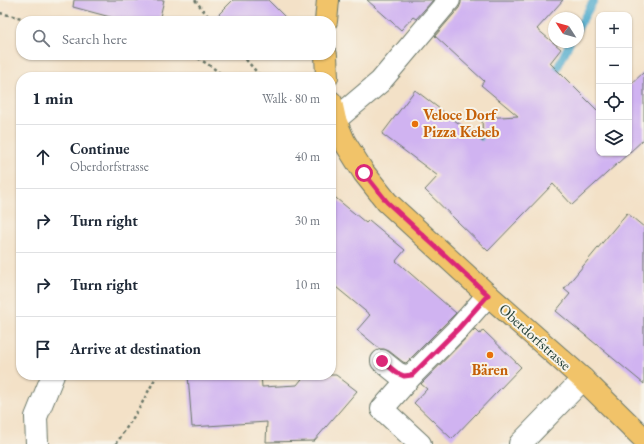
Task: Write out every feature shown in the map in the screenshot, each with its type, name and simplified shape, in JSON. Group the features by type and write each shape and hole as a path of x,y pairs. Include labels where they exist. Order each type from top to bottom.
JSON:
{"main road":[{"path":"326,16 328,0"},
{"path":"326,60 327,72"},
{"name":"Oberdorfstrasse","path":"336,118 344,141 360,166 387,202 488,295 583,379 644,439"}],"street":[{"path":"336,108 380,82 449,0"},
{"path":"420,444 382,409 488,295"},
{"path":"382,361 397,373 404,376 412,375"},
{"path":"520,444 583,379"},
{"path":"37,444 36,417 51,380"}],"path":[{"path":"195,0 208,16"},
{"path":"0,13 16,17"},
{"path":"201,60 218,72"},
{"path":"246,60 257,72"},
{"path":"116,444 140,407 154,380"}],"building":[{"path":"74,0 164,0 160,16 106,16 73,7"},
{"path":"233,0 268,0 284,16 219,16 218,15"},
{"path":"367,0 433,0 416,19 413,17 401,30"},
{"path":"461,0 563,0 552,12 548,12 548,17 537,29 548,38 548,48 561,49 550,63 596,109 596,156 626,156 572,205 553,184 488,251 425,190 438,176 382,134 415,90 483,142 482,118 518,116 481,85 484,81 435,36 459,8"},
{"path":"644,72 644,139 632,150 632,84"},
{"path":"336,198 366,223 369,220 405,250 396,261 456,313 406,363 389,351 380,349 357,330 370,315 336,287"},
{"path":"627,213 644,227 644,384 556,311 570,294 564,289"},
{"path":"475,329 480,334 483,330 521,367 452,439 414,403 427,389 421,384"},
{"path":"336,375 357,391 314,441 266,442 267,422 192,427 188,380 261,380 262,387 297,385 301,380 336,380"}],"waterway":[{"path":"584,18 594,0"},
{"path":"552,79 567,48"},
{"path":"463,132 482,137 493,135"}],"place":[{"name":"Veloce Dorf Pizza Kebeb","path":"415,124"},
{"name":"Bären","path":"490,355"}],"route":[{"path":"364,173 387,202 488,295 458,329 412,375 404,376 397,373 382,361"}]}
